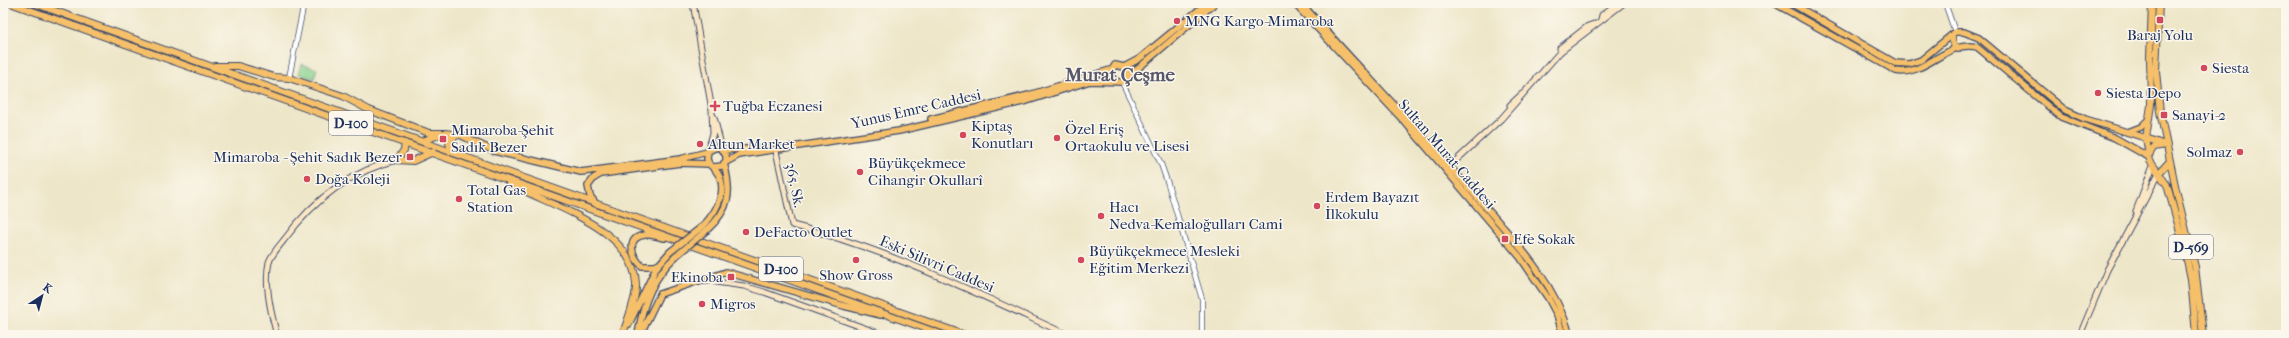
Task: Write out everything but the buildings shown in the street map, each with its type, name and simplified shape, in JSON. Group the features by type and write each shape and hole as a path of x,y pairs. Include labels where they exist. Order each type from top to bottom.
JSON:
{"highway":[{"name":"D-100","path":"10,3 678,239 943,335"},
{"name":"D-100","path":"33,3 965,335"},
{"name":"D-569","path":"2152,3 2150,56 2151,98 2146,138 2149,158 2159,173 2169,193 2188,264 2196,335"},
{"name":"D-569","path":"2159,3 2156,71 2166,146 2195,267 2203,335"},
{"path":"209,66 238,66 274,77 289,78 343,96 369,110 429,133 460,135"},
{"path":"422,141 445,133"},
{"path":"451,151 449,146 450,139 460,135"},
{"path":"2146,138 2166,146"},
{"path":"397,160 404,150 405,143"},
{"path":"2149,158 2154,147 2166,146"},
{"path":"397,160 413,161 433,152"},
{"path":"2159,173 2170,161"},
{"path":"495,175 531,196 598,226 621,247 632,266 636,284 623,335"}],"main road":[{"path":"623,335 660,263 670,252 723,214 728,202 728,184 725,162 726,156 712,110 693,3"},
{"path":"1114,81 1110,76 1110,70 1115,65 1124,67 1140,59 1207,3"},
{"path":"596,204 590,196 588,186 594,178 600,174 680,163 719,167 725,162 739,156 775,149 898,131 1027,101 1090,81 1124,80 1215,3"},
{"name":"Sultan Murat Caddesi","path":"1294,3 1448,168"},
{"name":"Sultan Murat Caddesi","path":"1301,3 1492,219 1548,298 1557,315 1563,335"},
{"path":"1601,19 1602,15 1618,3"},
{"path":"1448,168 1522,97 1522,94 1560,52 1594,24 1624,3"},
{"path":"1774,3 1886,67 1903,72 1919,68 1947,53 1958,49 1967,47 1981,49 2062,116 2129,145 2149,158"},
{"path":"1791,3 1896,63 1910,64 1924,57 1954,33 1967,33 1979,38 2065,110 2105,126 2146,138"},
{"path":"1805,20 1809,14"},
{"path":"1954,33 1953,44 1958,49"},
{"path":"1967,33 1969,37 1967,47"},
{"path":"1867,56 1871,50"},
{"path":"1124,67 1127,73 1124,80"},
{"name":"Yunus Emre Caddesi","path":"723,150 775,149 902,128 1029,95 1110,70"},
{"path":"2036,95 2040,90"},
{"path":"639,335 643,312 662,270 705,228 717,210 721,196 722,184 706,159 713,133 712,110"},
{"path":"2128,132 2141,127 2149,119"},
{"path":"2103,133 2105,126"},
{"path":"460,135 494,151 581,172 680,159 708,152 717,147 723,150"},
{"name":"365. Sk.","path":"775,149 792,225"},
{"path":"277,335 269,287 271,257 301,218 319,200 365,170 397,160"},
{"path":"2133,219 2153,166"},
{"path":"2080,335 2107,270 2159,173"},
{"path":"1492,219 1547,284 1558,302 1570,335"},
{"name":"Eski Silivri Caddesi","path":"792,225 853,241 962,286 1068,335"},
{"path":"660,263 648,267 642,266 636,261 633,257 632,247 636,239 646,235 678,239"},
{"path":"639,335 660,294 726,272 844,306 892,317"},
{"path":"702,280 744,286 764,292 884,335"}],"street":[{"path":"289,78 304,3"},
{"path":"1945,3 1954,33"},
{"path":"1124,80 1168,184 1202,299 1202,335"}],"green space":[{"path":"302,64 317,69 314,79 299,74"}],"place":[{"name":"Baraj Yolu","path":"2160,20"},
{"name":"MNG Kargo-Mimaroba","path":"1177,21"},
{"name":"Siesta","path":"2204,68"},
{"name":"Siesta Depo","path":"2098,93"},
{"name":"Tuğba Eczanesi","path":"715,106"},
{"name":"Sanayi-2","path":"2164,115"},
{"name":"Kiptaş Konutları","path":"963,135"},
{"name":"Özel Eriş Ortaokulu ve Lisesi","path":"1057,138"},
{"name":"Mimaroba-Şehit Sadık Bezer","path":"443,139"},
{"name":"Altun Market","path":"700,144"},
{"name":"Solmaz","path":"2240,152"},
{"name":"Mimaroba - Şehit Sadık Bezer","path":"410,157"},
{"name":"Büyükçekmece Cihangir Okullarî","path":"860,172"},
{"name":"Doğa Koleji","path":"307,179"},
{"name":"Total Gas Station","path":"459,199"},
{"name":"Erdem Bayazıt İlkokulu","path":"1317,206"},
{"name":"Hacı Nedva-Kemaloğulları Cami","path":"1101,216"},
{"name":"DeFacto Outlet","path":"746,232"},
{"name":"Efe Sokak","path":"1505,239"},
{"name":"Show Gross","path":"856,260"},
{"name":"Büyükçekmece Mesleki Eğitim Merkezi","path":"1081,260"},
{"name":"Ekinoba","path":"731,277"},
{"name":"Migros","path":"702,304"}],"district":[{"name":"Murat Çeşme","path":"1120,75"}]}
